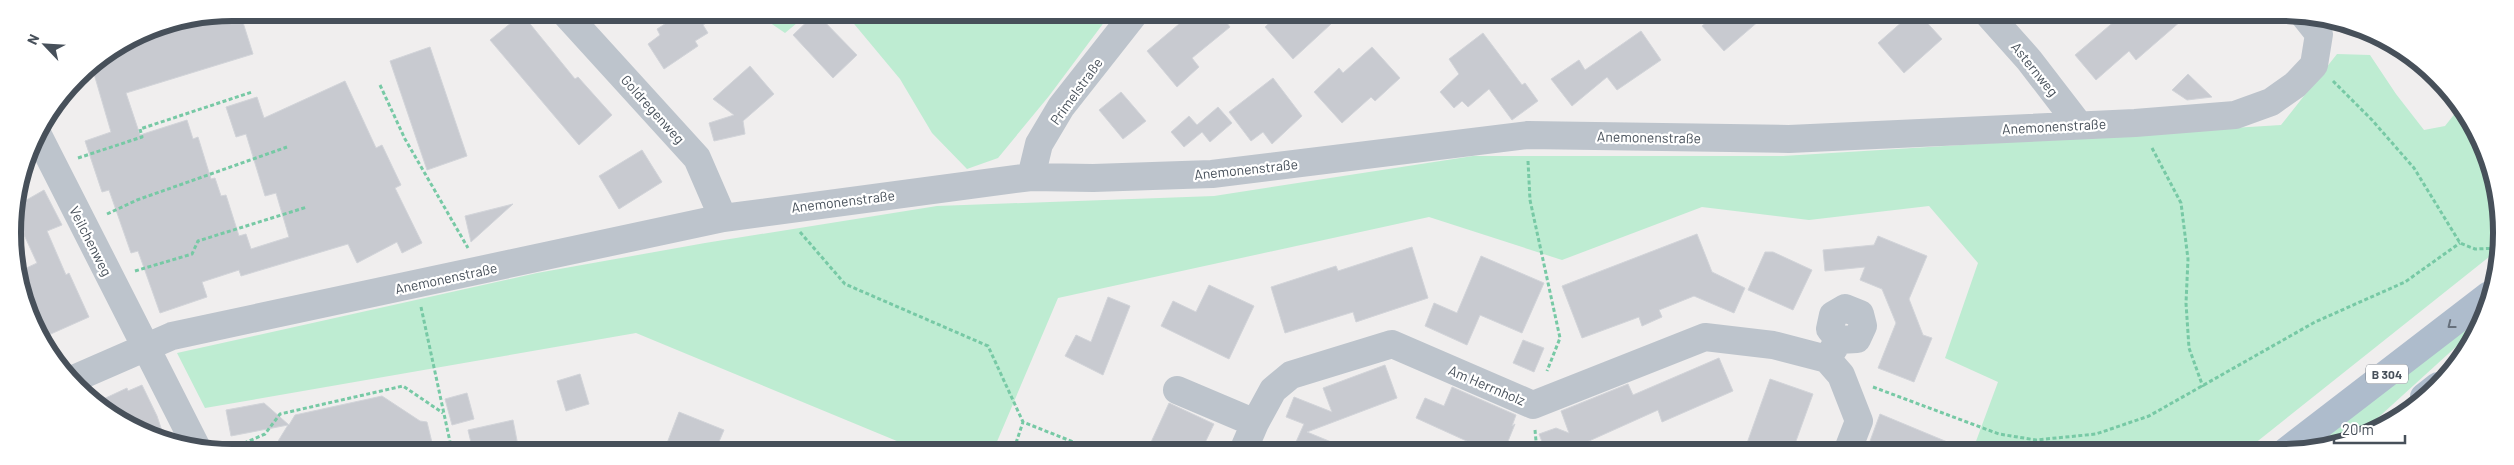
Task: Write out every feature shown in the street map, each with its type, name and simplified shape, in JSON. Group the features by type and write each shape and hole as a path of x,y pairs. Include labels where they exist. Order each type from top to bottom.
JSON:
{"main road":[{"name":"B 304","path":"2297,443 2482,301"}],"street":[{"name":"Goldregenweg","path":"572,21 697,158 723,218"},
{"name":"Primelstraße","path":"1031,177 1039,144 1061,107 1129,21"},
{"name":"Asternweg","path":"1994,21 2029,60 2079,125"},
{"path":"2311,24 2314,65"},
{"name":"Anemonenstraße","path":"78,377 145,347 182,334 723,218 782,208 1031,177 1093,178 1212,174 1528,135 1789,139 2135,123 2235,115 2271,102 2295,85 2314,65"},
{"name":"Veilchenweg","path":"42,142 193,440"},
{"name":"Am Herrnholz","path":"1246,444 1273,390 1291,375 1392,344 1533,405 1705,337 1773,345 1836,358"},
{"path":"1836,358 1858,421 1850,444"},
{"path":"1177,390 1255,423"}],"path":[{"path":"2314,65 2372,120 2414,168 2460,243 2476,249 2492,248"},
{"path":"380,85 405,139 470,251"},
{"path":"54,166 142,137 140,129 252,92"},
{"path":"2135,123 2157,155 2180,203 2188,259 2186,303 2189,348 2203,387"},
{"path":"1528,135 1530,200 1560,338 1533,405"},
{"path":"84,225 137,200 287,147"},
{"path":"127,273 192,254 198,242 307,207"},
{"path":"782,208 845,284 988,346 1023,422 1016,444"},
{"path":"1836,358 1999,434 2036,440 2066,439 2105,431 2149,416 2315,322 2405,282 2460,243"},
{"path":"416,284 450,444"},
{"path":"242,444 265,434 280,414 403,386 443,413"},
{"path":"1023,422 1078,444"}],"green space":[{"path":"768,21 799,21 785,33"},
{"path":"852,21 1105,21 1049,96 998,158 967,169 932,133 900,79"},
{"path":"2337,54 2370,55 2396,94 2424,130 2445,126 2455,113 2457,115 2477,152 2486,178 2493,232 2491,255 2254,444 1975,444 1998,382 1945,358 1978,263 1929,206 1809,220 1702,207 1562,260 1429,217 1058,298 996,444 904,444 636,333 205,408 177,353 537,273 705,243 937,206 1214,196 1473,156 1783,156 2281,125"},
{"path":"2473,322 2462,341 2372,424 2349,433 2320,440"}],"building":[{"path":"243,21 253,54 126,93 140,135 187,120 193,139 198,137 211,179 215,178 221,196 226,195 239,236 246,234 251,249 289,237 276,193 265,196 246,134 236,137 226,107 257,97 264,118 345,81 376,148 382,145 401,185 395,188 422,243 402,253 397,242 357,263 348,244 241,276 239,270 202,282 207,297 160,313 138,251 131,253 109,190 102,192 85,141 111,132 94,73 115,57 139,43 165,32 205,23"},
{"path":"513,21 528,21 575,79 578,77 612,115 579,145 490,40"},
{"path":"670,21 709,21 703,25 708,33 695,41 698,46 664,69 648,44 660,35 657,29"},
{"path":"808,21 824,21 857,55 833,78 793,35"},
{"path":"1183,21 1225,21 1230,27 1192,58 1199,67 1177,87 1147,51"},
{"path":"1271,21 1328,21 1331,24 1293,59 1265,27"},
{"path":"1708,21 1759,21 1724,51 1702,26"},
{"path":"1903,21 1925,21 1942,39 1904,73 1878,43"},
{"path":"2115,21 2181,21 2136,60 2129,51 2096,80 2075,55"},
{"path":"1641,31 1661,60 1617,90 1607,77 1572,106 1551,79 1579,60 1585,70"},
{"path":"1483,33 1522,85 1525,83 1538,101 1512,120 1489,89 1468,107 1462,101 1454,108 1440,92 1459,74 1449,59"},
{"path":"430,47 467,156 427,170 390,61"},
{"path":"1372,47 1400,78 1375,101 1371,97 1342,123 1314,92 1339,68 1343,73"},
{"path":"750,66 774,94 743,121 745,134 714,141 709,123 734,115 713,99"},
{"path":"2188,74 2212,97 2187,100 2172,90"},
{"path":"1273,78 1302,116 1272,144 1263,132 1251,141 1229,112"},
{"path":"1121,92 1146,121 1123,139 1099,110"},
{"path":"1218,107 1232,123 1210,142 1202,132 1184,147 1171,132 1189,116 1197,125"},
{"path":"642,150 662,182 619,209 599,176"},
{"path":"44,190 62,225 47,231 66,275 69,273 89,317 48,335 32,300 25,274 24,269 37,263 21,229 23,202"},
{"path":"513,204 471,242 465,216"},
{"path":"1697,234 1712,272 1745,288 1734,313 1694,296 1659,310 1662,317 1642,326 1639,317 1582,338 1562,286"},
{"path":"1878,236 1927,256 1909,299 1923,335 1932,338 1914,382 1878,368 1896,323 1882,289 1860,280 1865,267 1825,271 1823,250 1874,245"},
{"path":"1412,247 1428,298 1356,322 1353,312 1285,333 1271,287 1336,266 1338,271"},
{"path":"1765,252 1773,252 1812,270 1793,310 1748,290"},
{"path":"1481,256 1544,283 1522,333 1480,315 1467,345 1425,326 1434,303 1457,313"},
{"path":"1209,285 1254,306 1229,359 1161,326 1173,301 1196,312"},
{"path":"1108,297 1130,306 1103,375 1065,356 1076,335 1091,342"},
{"path":"1523,340 1544,348 1534,372 1513,363"},
{"path":"1719,358 1733,391 1662,422 1658,410 1581,444 1543,444 1539,434 1556,428 1569,433 1561,411 1628,384 1633,395"},
{"path":"1385,365 1397,398 1307,432 1336,444 1295,444 1304,424 1286,417 1294,397 1332,412 1323,388"},
{"path":"580,374 589,404 566,411 557,381"},
{"path":"1770,379 1813,394 1795,444 1747,444"},
{"path":"142,385 162,432 139,422 103,399 127,388 128,391"},
{"path":"1452,387 1516,415 1512,426 1515,424 1507,444 1469,444 1471,443 1416,418 1425,398 1444,406"},
{"path":"467,393 474,419 452,425 445,399"},
{"path":"382,396 420,421 427,422 432,444 276,444 288,425 231,436 226,410 264,403 289,425 295,415"},
{"path":"1169,403 1214,424 1204,444 1150,444"},
{"path":"679,412 724,430 718,444 667,444"},
{"path":"1880,414 1952,444 1869,444"},
{"path":"513,420 518,444 471,444 468,430"}]}
